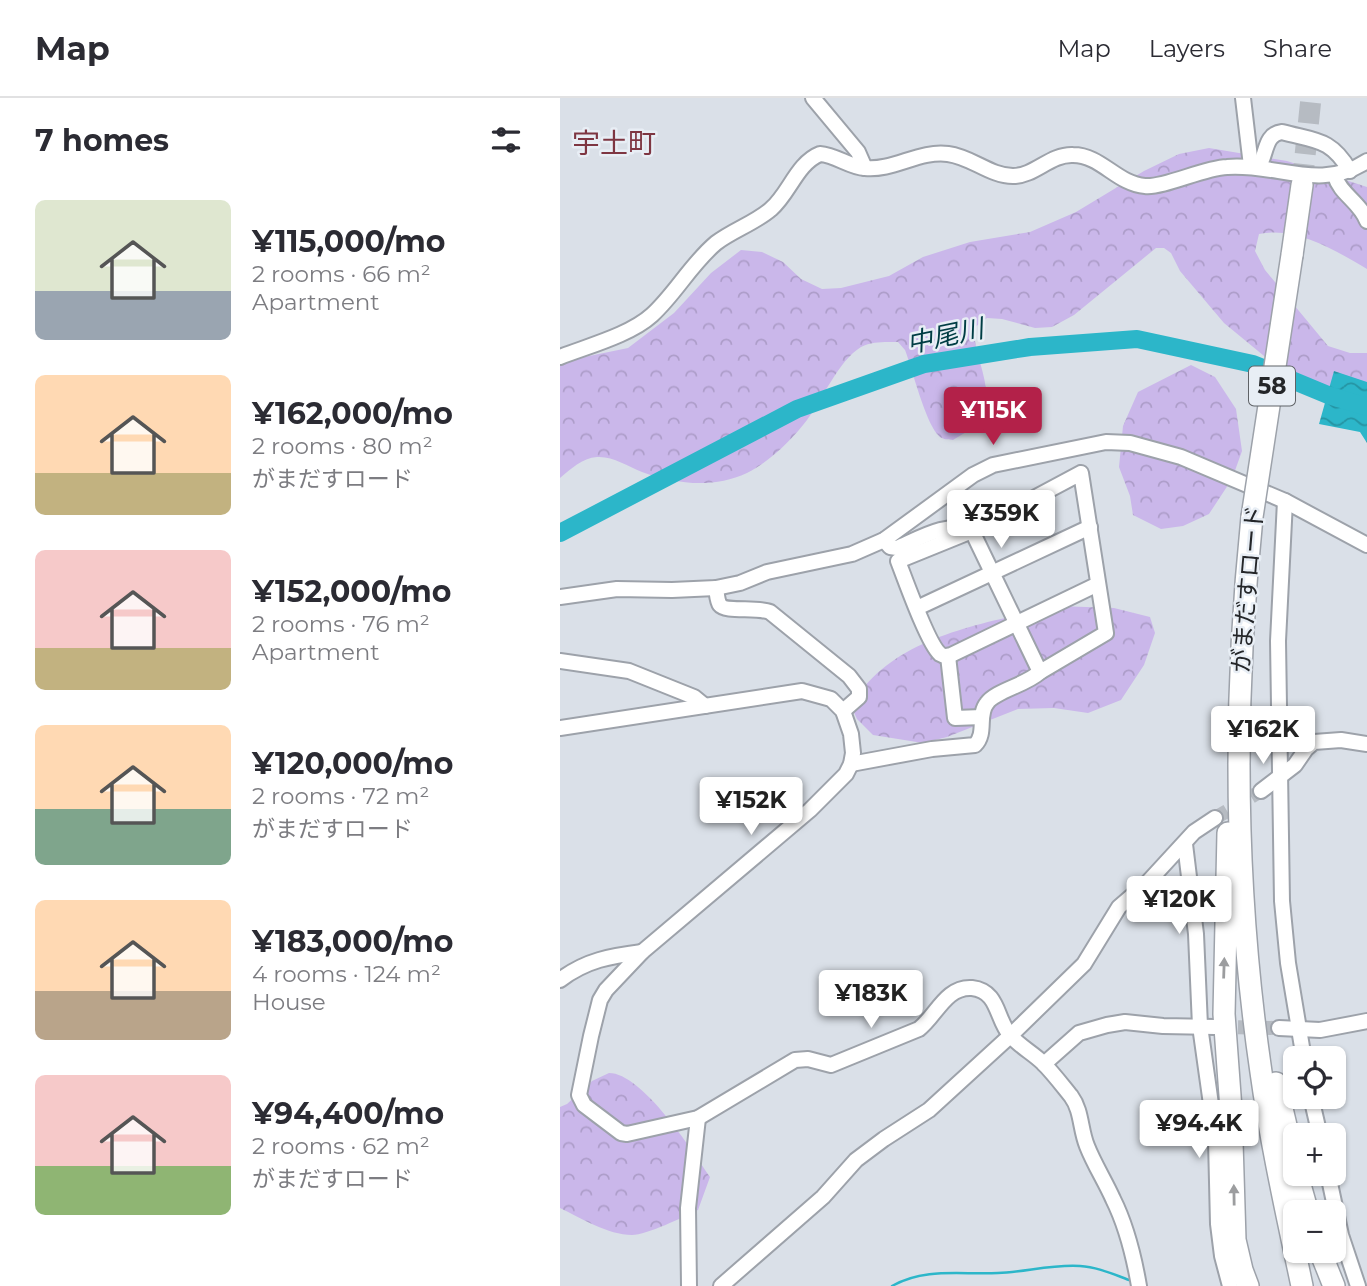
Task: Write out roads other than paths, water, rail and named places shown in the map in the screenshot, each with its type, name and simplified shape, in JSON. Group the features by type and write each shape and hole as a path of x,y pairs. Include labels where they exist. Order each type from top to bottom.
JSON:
{"highway":[{"name":"がまだすロード","path":"1302,185 1252,517 1244,600 1239,741 1241,859 1258,1049 1270,1126 1302,1286"},
{"path":"1239,741 1228,833 1224,1014 1231,1109 1235,1240 1241,1270 1248,1286"},
{"path":"1248,955 1286,1123"},
{"path":"1325,1263 1334,1286"}],"street":[{"path":"813,98 858,152 865,168"},
{"path":"1243,98 1255,167"},
{"path":"1255,167 1264,160 1270,138 1275,133 1282,132 1331,146 1342,157 1343,174 1338,185 1360,207 1367,221"},
{"path":"560,358 640,325 653,314 702,257 718,242 769,211 784,197 811,157 820,154 828,154 865,168 943,153 967,159 993,172 1016,176 1026,174 1057,157 1075,154 1093,159 1131,183 1152,186 1225,167 1255,167 1287,173 1343,174 1367,161"},
{"path":"560,597 617,589 716,588 740,583 767,572 852,554 884,540 973,475 993,466 1106,442 1130,443 1181,457 1284,501 1367,545"},
{"path":"851,764 932,749 975,745 981,736 982,716 989,700 1033,679 1040,672 1106,633 1081,473 972,531 898,561 939,653 948,656 1098,584"},
{"path":"1284,501 1278,641 1282,901 1301,1046"},
{"path":"917,608 1090,527"},
{"path":"884,540 890,547 897,548 952,528 972,531 1040,672"},
{"path":"716,588 722,607 770,611 849,677 859,689 859,697 843,711"},
{"path":"948,656 955,718 982,716"},
{"path":"560,661 629,671 694,697 705,706"},
{"path":"560,728 802,691 831,699 843,711 851,734 853,753 846,774 810,810 642,952 606,990 600,1000 580,1100 621,1133 627,1134 698,1118 795,1060 808,1059 831,1065 919,1029 929,1022 944,1000 959,990 969,988 986,994 994,1001 1010,1036 1044,1064 1079,1109 1086,1144 1115,1201 1129,1242 1138,1284"},
{"path":"1261,790 1295,765 1306,748 1314,742 1341,740 1367,744"},
{"path":"721,1286 823,1197 856,1160 929,1110 1010,1036 1079,970 1119,908 1148,882 1200,827 1215,818"},
{"path":"1185,844 1207,1026 1215,1128 1218,1224 1230,1286"},
{"path":"560,980 605,956 642,952"},
{"path":"1279,1028 1337,1028 1367,1021"},
{"path":"1044,1064 1079,1033 1107,1025 1125,1022 1163,1026 1207,1026"},
{"path":"689,1286 688,1208 698,1118"},
{"path":"1331,1186 1341,1235 1358,1286"}],"water":[{"path":"1334,371 1367,382 1367,443 1360,432 1319,424"}],"waterway":[{"name":"中尾川","path":"560,533 797,409 924,364 1030,347 1137,339 1253,364 1328,395 1367,407"},
{"path":"892,1286 917,1276 931,1274 998,1273 1070,1266 1093,1268 1132,1281"}],"tunnel":[{"path":"1302,185 1311,98"},
{"path":"1215,818 1261,791"},
{"path":"1217,1027 1279,1028"}],"district":[{"name":"宇土町","path":"614,143"}]}
